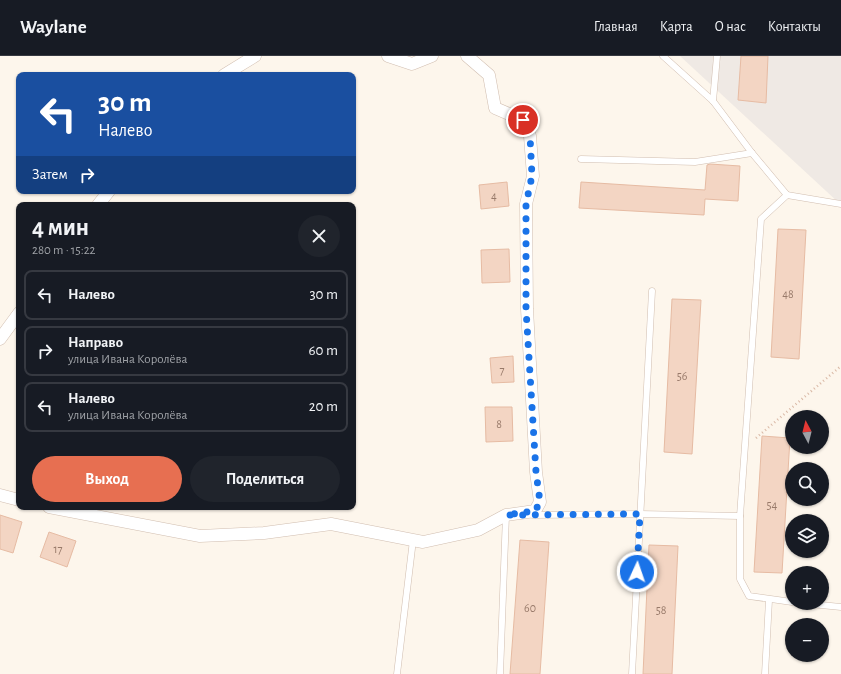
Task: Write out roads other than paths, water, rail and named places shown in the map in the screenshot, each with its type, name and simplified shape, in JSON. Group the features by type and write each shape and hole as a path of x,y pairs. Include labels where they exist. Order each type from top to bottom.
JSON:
{"street":[{"path":"229,72 255,56"},
{"path":"388,56 412,64 432,56"},
{"path":"65,510 200,536 264,533 331,524 423,542 478,530 506,515 535,511 540,502 536,472 526,309 526,204 532,176 530,136 523,120 495,108 489,75 467,56"},
{"path":"100,202 107,194"},
{"path":"0,339 16,317"},
{"path":"0,495 16,499"}],"lane":[{"path":"663,56 713,101 752,153 787,195 841,204"},
{"path":"713,101 717,56"},
{"path":"581,159 695,162 752,153"},
{"path":"785,601 749,596 740,579 740,516 761,219 787,195"},
{"path":"632,674 652,291"},
{"path":"500,674 506,515 640,514 740,516"},
{"path":"397,674 413,540"},
{"path":"765,674 769,600"},
{"path":"829,606 841,607"}]}
